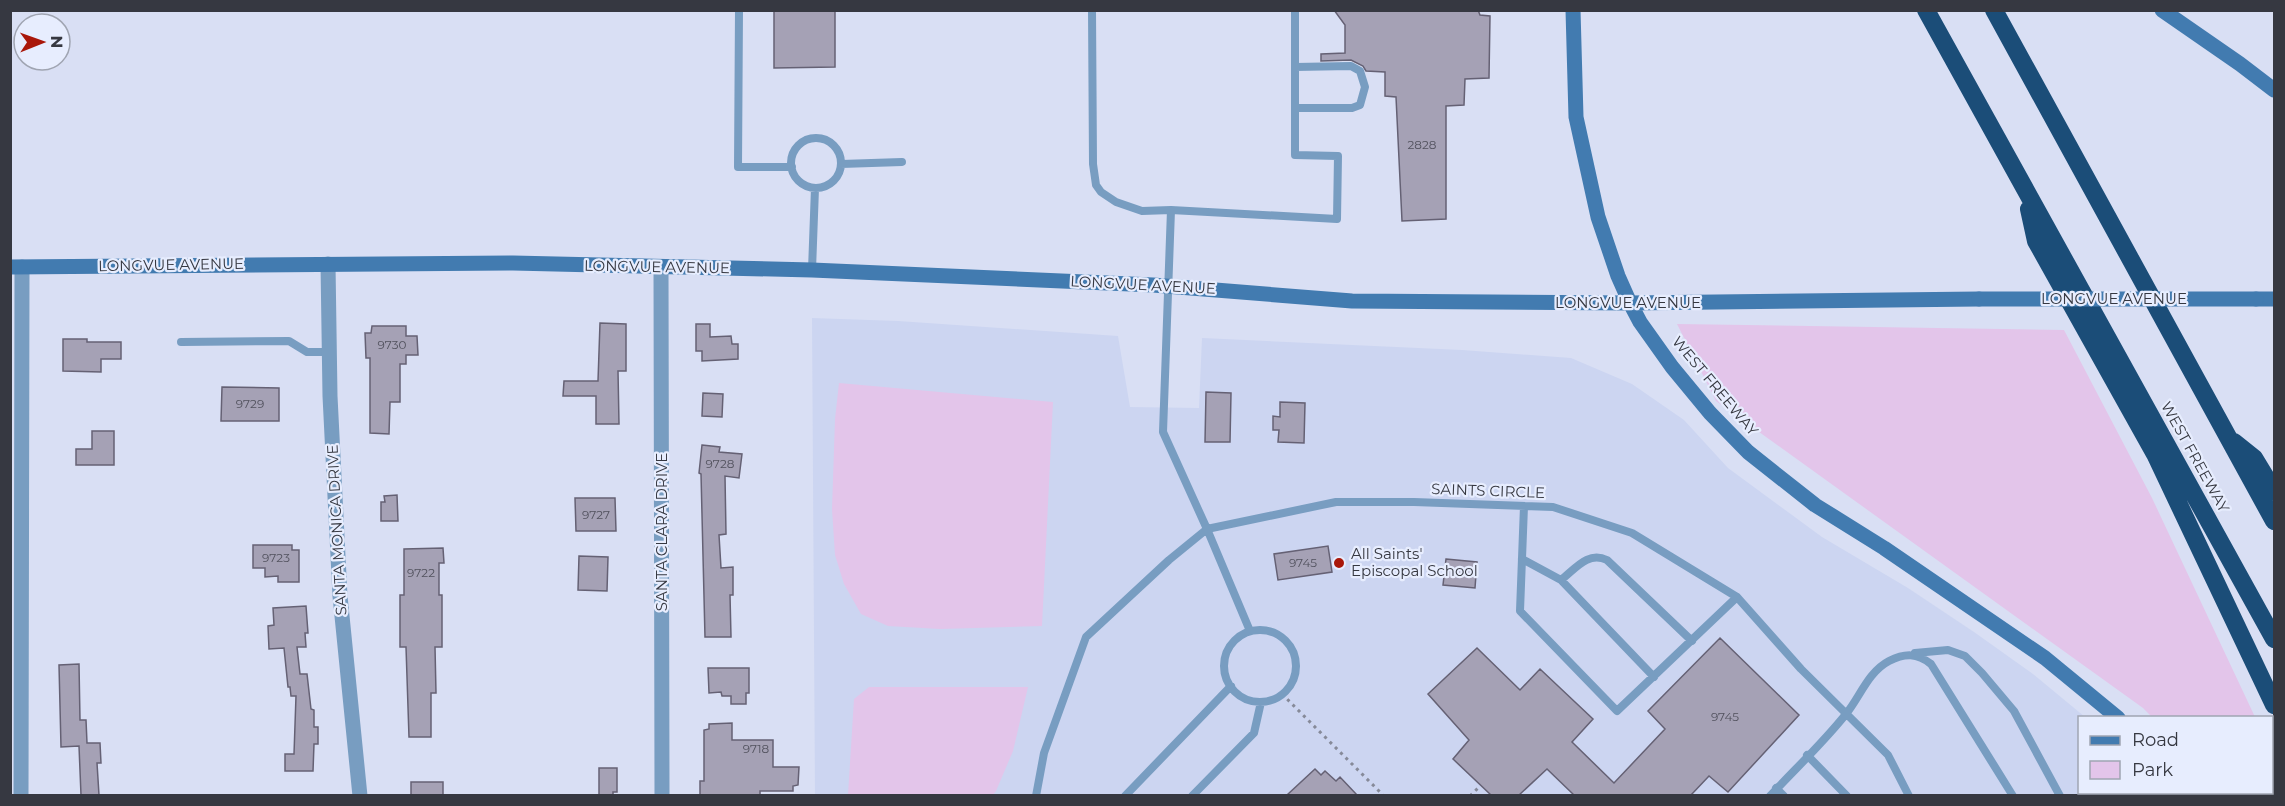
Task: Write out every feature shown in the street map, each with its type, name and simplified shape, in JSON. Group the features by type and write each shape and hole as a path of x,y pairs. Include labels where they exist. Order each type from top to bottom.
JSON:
{"highway":[{"name":"WEST FREEWAY","path":"1926,10 2274,639"},
{"path":"1994,10 2274,521"},
{"path":"2025,189 2036,241 2155,454 2274,705"},
{"path":"2228,438 2254,458 2274,491"}],"main road":[{"name":"WEST FREEWAY","path":"1573,10 1576,117 1598,217 1618,276 1630,303 1640,322 1672,367 1710,413 1748,452 1815,506 1884,548 2045,658 2117,716"},
{"path":"2162,10 2274,90"},
{"name":"LONGVUE AVENUE","path":"16,267 513,263 812,270 1169,286 1352,301 1630,303 1979,299 2274,299"}],"street":[{"name":"SANTA MONICA DRIVE","path":"328,264 329,352 340,596 360,795"},
{"path":"16,267 16,650 21,795"},
{"name":"SANTA CLARA DRIVE","path":"661,268 662,795"}],"lane":[{"path":"739,10 738,167 792,167"},
{"path":"1092,10 1093,157 1096,185 1101,192 1116,202 1142,211 1171,210 1337,219 1338,156 1295,154 1295,10"},
{"path":"1295,66 1351,66 1360,71 1365,87 1360,105 1352,108 1295,108"},
{"path":"816,138 832,143 840,156 841,164 831,184 815,188 799,182 792,167 795,150 808,140 816,138"},
{"path":"841,164 902,162"},
{"path":"812,270 815,188"},
{"path":"1171,210 1163,432 1250,631"},
{"path":"181,342 289,341 307,352 329,352"},
{"name":"SAINTS CIRCLE","path":"1207,529 1336,502 1414,502 1553,507 1632,534 1737,597 1801,669 1888,755 1909,795"},
{"path":"1524,506 1520,611 1617,711 1737,597"},
{"path":"1036,795 1044,753 1086,637 1169,560 1207,529"},
{"path":"1561,580 1588,557 1601,557 1607,560 1692,641"},
{"path":"1522,559 1561,580 1653,677"},
{"path":"1264,630 1278,634 1295,656 1296,670 1292,684 1273,700 1262,702 1249,700 1237,694 1225,672 1225,658 1230,646 1250,631 1264,630"},
{"path":"1770,795 1846,714 1866,682 1888,662 1911,654 1948,650 1965,656 2014,711 2060,795"},
{"path":"1911,654 1922,656 1931,664 2013,795"},
{"path":"1125,795 1231,686"},
{"path":"1192,795 1254,733 1262,702"},
{"path":"1807,755 1847,795"},
{"path":"1776,788 1784,795"}],"path":[{"path":"1282,694 1384,795"},
{"path":"1470,795 1478,788"}],"shaded area":[{"name":"All Saints' Episcopal School","path":"812,318 898,321 1118,336 1130,407 1199,408 1202,338 1462,350 1571,358 1632,384 1684,420 1728,468 1822,537 1908,588 1974,632 2033,674 2084,716 2078,716 2078,794 2169,795 815,795"}],"green space":[{"path":"1677,324 2064,330 2152,498 2255,716 2151,716 1716,401"},
{"path":"839,383 1053,402 1042,626 940,629 888,626 861,614 844,584 835,555 832,509 835,419"},
{"path":"869,687 1028,687 1013,751 992,796 848,795 854,699"},
{"path":"2273,756 2274,795 2221,795 2273,794"}],"building":[{"path":"774,10 835,10 835,67 774,68"},
{"path":"1334,10 1478,10 1480,15 1490,16 1489,78 1465,79 1464,105 1446,106 1446,219 1402,221 1396,97 1385,96 1385,72 1366,71 1363,66 1351,60 1321,61 1321,54 1345,53 1345,25"},
{"path":"600,323 626,324 626,371 618,371 619,424 596,424 596,396 563,396 564,381 598,381"},
{"path":"696,324 710,324 710,337 731,336 732,344 738,344 738,359 702,361 702,351 696,351"},
{"path":"372,326 406,326 406,336 417,336 418,355 406,355 406,364 400,364 400,402 390,402 389,434 370,433 370,358 366,358 365,333 371,333"},
{"path":"63,339 121,342 121,359 101,359 101,372 63,371"},
{"path":"222,387 279,388 279,421 221,421"},
{"path":"1206,392 1231,393 1230,442 1205,442"},
{"path":"703,393 723,394 722,417 702,416"},
{"path":"1280,402 1305,403 1304,443 1278,442 1279,430 1273,430 1273,416 1280,417"},
{"path":"92,431 114,431 114,465 76,465 76,449 92,449"},
{"path":"702,445 720,447 719,452 742,454 739,478 725,476 726,534 719,535 721,568 733,567 733,595 730,595 731,637 705,637 701,474 699,473"},
{"path":"397,495 398,521 381,521 381,502 385,502 384,496"},
{"path":"575,498 615,498 616,531 576,531"},
{"path":"253,545 292,545 292,550 299,550 299,582 278,582 278,576 265,577 265,568 253,568"},
{"path":"1328,546 1332,572 1278,580 1274,554"},
{"path":"443,548 444,563 439,563 439,595 442,595 442,647 435,647 436,693 431,693 431,737 409,737 406,647 400,647 400,595 404,595 404,549"},
{"path":"579,556 608,557 607,591 578,590"},
{"path":"1446,559 1477,562 1475,588 1443,585"},
{"path":"306,606 308,633 305,633 306,647 297,647 300,674 307,674 311,709 314,710 314,727 318,727 318,744 314,744 313,771 285,771 285,754 294,754 296,696 291,696 290,687 288,687 284,648 269,649 268,626 274,625 273,608"},
{"path":"1720,638 1799,715 1728,792 1709,776 1691,795 1574,795 1547,769 1519,795 1491,795 1453,759 1469,740 1428,694 1477,648 1520,690 1540,669 1593,719 1572,742 1614,783 1665,729 1648,711"},
{"path":"79,664 80,720 86,720 87,743 100,743 101,763 97,763 99,795 81,795 79,746 61,747 59,665"},
{"path":"708,668 749,668 749,693 746,693 746,704 731,704 731,696 722,696 721,692 709,693"},
{"path":"732,723 732,740 773,740 773,767 799,767 798,785 793,786 793,791 760,791 760,795 700,795 700,781 704,781 704,730 709,729 709,724"},
{"path":"599,768 617,768 617,792 613,792 613,795 599,795"},
{"path":"1315,769 1321,775 1325,771 1336,781 1340,777 1357,795 1287,795"},
{"path":"411,782 443,782 443,795 411,795"}],"place":[{"name":"All Saints' Episcopal School","path":"1339,563"}]}
